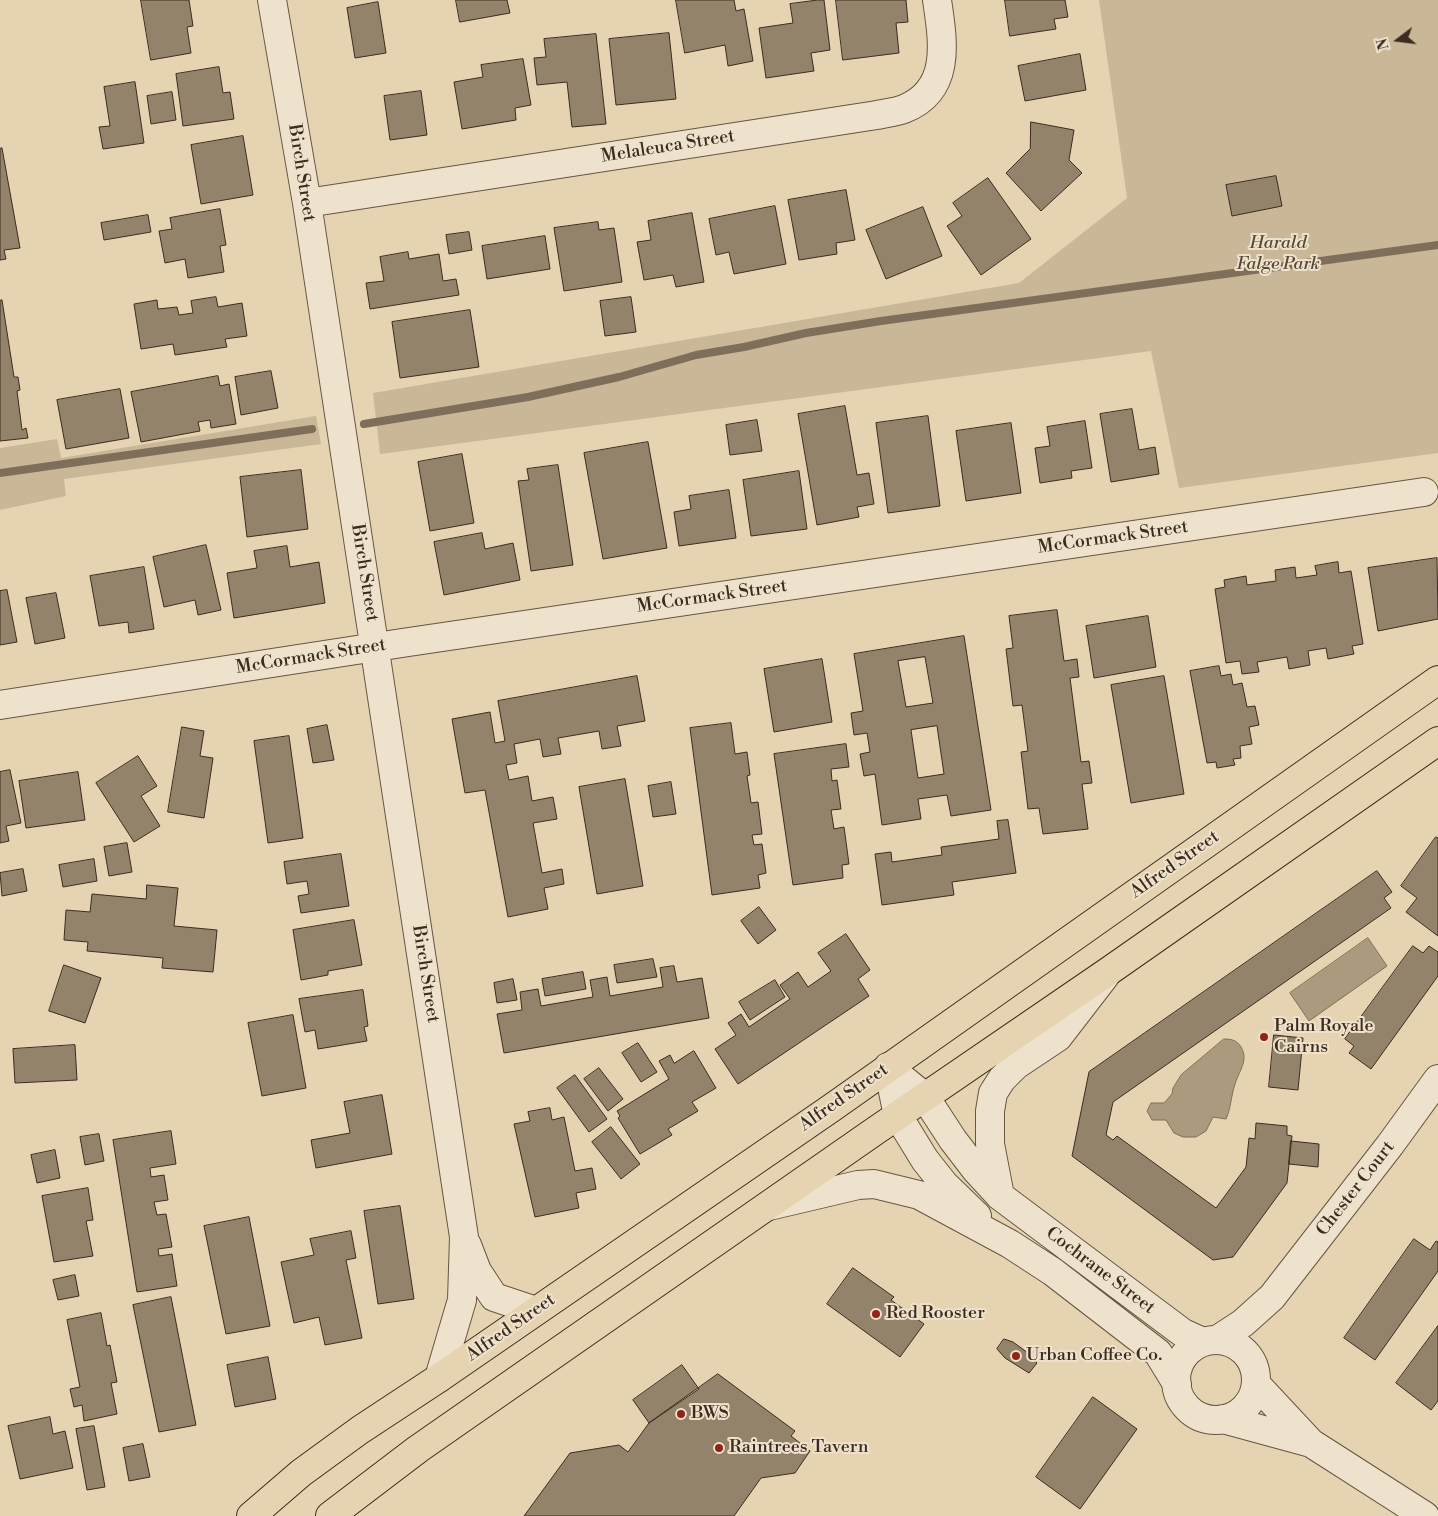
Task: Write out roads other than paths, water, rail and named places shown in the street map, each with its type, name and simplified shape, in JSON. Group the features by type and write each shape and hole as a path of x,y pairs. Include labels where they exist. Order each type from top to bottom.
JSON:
{"main road":[{"name":"Alfred Street","path":"248,1514 360,1430 440,1378 888,1068 1438,680"},
{"path":"330,1516 418,1449 1438,741"}],"street":[{"name":"Birch Street","path":"272,0 307,203 464,1237 462,1300 440,1378"},
{"name":"Melaleuca Street","path":"307,203 858,118 905,109 929,93 941,69 942,35 937,0"},
{"name":"McCormack Street","path":"0,705 375,647 1424,492"},
{"path":"1000,1196 990,1144 990,1111 993,1093 1002,1079 1016,1065 1058,1037 1109,971"},
{"name":"Cochrane Street","path":"888,1068 925,1097 953,1140 976,1170 1000,1196 1183,1333 1210,1341"},
{"name":"Cochrane Street","path":"888,1068 898,1116 925,1160 944,1184 967,1208 1010,1244"},
{"name":"Chester Court","path":"1272,1297 1390,1145 1438,1079"},
{"name":"Cochrane Street","path":"769,1206 858,1184 874,1184 919,1195 1010,1244 1053,1272 1158,1353 1177,1384"},
{"name":"Birch Street","path":"464,1237 477,1272 494,1297 536,1311"},
{"path":"1272,1297 1243,1323 1210,1341 1192,1348 1183,1358 1178,1370 1177,1384 1180,1397 1188,1408 1198,1415 1210,1419 1223,1419 1310,1443 1425,1516"},
{"path":"1223,1419 1235,1415 1246,1407 1252,1396 1256,1377 1254,1352 1272,1297"},
{"path":"1210,1341 1230,1342 1250,1358 1256,1377 1310,1443"}],"waterway":[{"path":"364,424 528,397 619,377 696,355 744,347 806,333 881,321 1438,245"},
{"path":"0,473 312,429"}],"place":[{"name":"Palm Royale Cairns","path":"1264,1037"},
{"name":"Red Rooster","path":"876,1314"},
{"name":"Urban Coffee Co.","path":"1016,1356"},
{"name":"BWS","path":"681,1414"},
{"name":"Raintrees Tavern","path":"719,1448"}],"park label":[{"name":"Harald Falge Park","path":"1278,254"}]}
